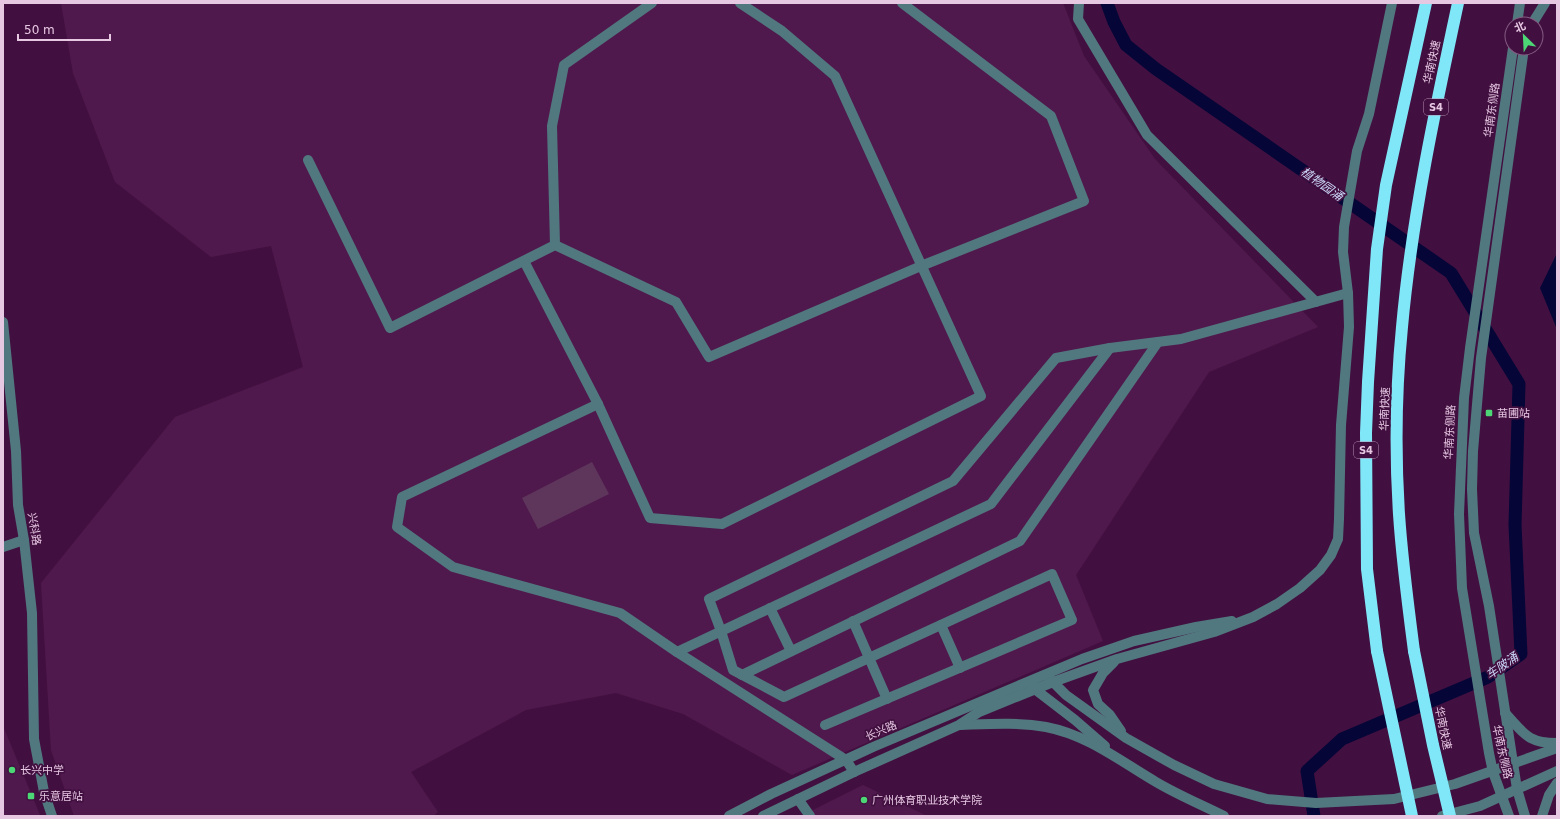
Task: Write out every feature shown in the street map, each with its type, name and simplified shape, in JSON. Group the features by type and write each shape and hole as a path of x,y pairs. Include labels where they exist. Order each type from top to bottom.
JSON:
{"highway":[{"name":"华南快速","path":"1412,816 1377,652 1367,569 1366,427 1377,249 1386,186 1426,3"},
{"name":"华南快速","path":"1450,816 1431,739 1414,651 1404,571 1399,513 1397,447 1400,351 1416,211 1425,158 1458,3"}],"street":[{"path":"524,261 598,404 650,518 722,524 981,396 835,76 782,31 740,3"},
{"path":"555,245 676,302 709,357 921,266 1084,201 1051,116 902,3"},
{"path":"1079,3 1078,19 1148,135 1316,302"},
{"path":"763,816 854,772 959,725 979,712 1053,682 1117,659 1214,632 1253,617 1277,604 1300,588 1320,570 1331,555 1338,539 1341,425 1349,327 1348,293 1343,252 1344,227 1357,151 1369,114 1392,3"},
{"path":"1536,16 1545,3"},
{"path":"555,245 552,126 564,65 646,5"},
{"name":"华南东侧路","path":"1509,816 1493,772 1484,725 1462,588 1459,514 1464,398 1513,56"},
{"name":"华南东侧路","path":"1523,56 1482,358 1473,451 1472,489 1474,533 1489,606 1517,789 1525,816"},
{"path":"308,160 390,328 555,245"},
{"path":"825,725 1072,620 1052,574 784,697 732,670 722,631 709,599 953,481 1056,358 1110,348 1181,339 1348,293"},
{"name":"兴科路","path":"3,322 16,451 18,505 24,540 32,613 34,739 44,792 52,816"},
{"path":"742,675 1020,541 1158,342"},
{"path":"677,652 990,504 1110,348"},
{"path":"598,404 402,497 397,527 453,567 620,613 677,652 846,760 854,772"},
{"path":"3,547 24,540"},
{"path":"770,608 791,651"},
{"name":"长兴路","path":"728,816 770,794 846,760 952,713 1082,659 1134,641 1196,627 1253,617"},
{"path":"853,622 886,699"},
{"path":"941,625 960,668"},
{"path":"1117,659 1103,673 1094,690 1098,704 1110,715 1126,738"},
{"path":"1045,674 1066,695 1126,738 1174,765 1214,784 1267,799 1316,803 1361,802 1394,799 1455,784 1513,765 1557,748"},
{"path":"1030,681 1036,690 1075,720 1121,759"},
{"path":"1505,713 1528,738 1542,743 1557,743"},
{"path":"959,725 1011,724 1046,727 1084,739 1121,759 1157,782 1224,816"},
{"path":"1442,816 1480,806 1557,771"},
{"path":"1542,816 1549,795 1557,783"},
{"path":"798,799 810,816"}],"shaded area":[{"path":"61,3 1063,3 1084,56 1155,159 1318,327 1209,372 1076,575 1103,641 792,775 683,714 616,693 526,710 411,772 438,812 433,816 74,816 51,750 41,583 175,417 303,367 271,246 211,257 115,182 73,73"},
{"path":"1557,253 1557,327 1556,327 1540,288"},
{"path":"592,462 609,494 538,529 522,498"},
{"name":"长兴中学","path":"3,726 40,815 38,816 3,816"},
{"name":"广州体育职业技术学院","path":"863,785 927,816 801,816"}],"waterway":[{"name":"植物园涌","path":"1107,3 1114,22 1126,45 1156,69 1451,273 1519,384 1515,525 1521,654 1488,677 1342,739 1307,771 1314,816"}],"place":[{"name":"苗圃站","path":"1489,413"},
{"name":"长兴中学","path":"12,770"},
{"name":"乐意居站","path":"31,796"},
{"name":"广州体育职业技术学院","path":"864,800"}],"water label":[{"name":"车陂涌","path":"1502,666"}]}
